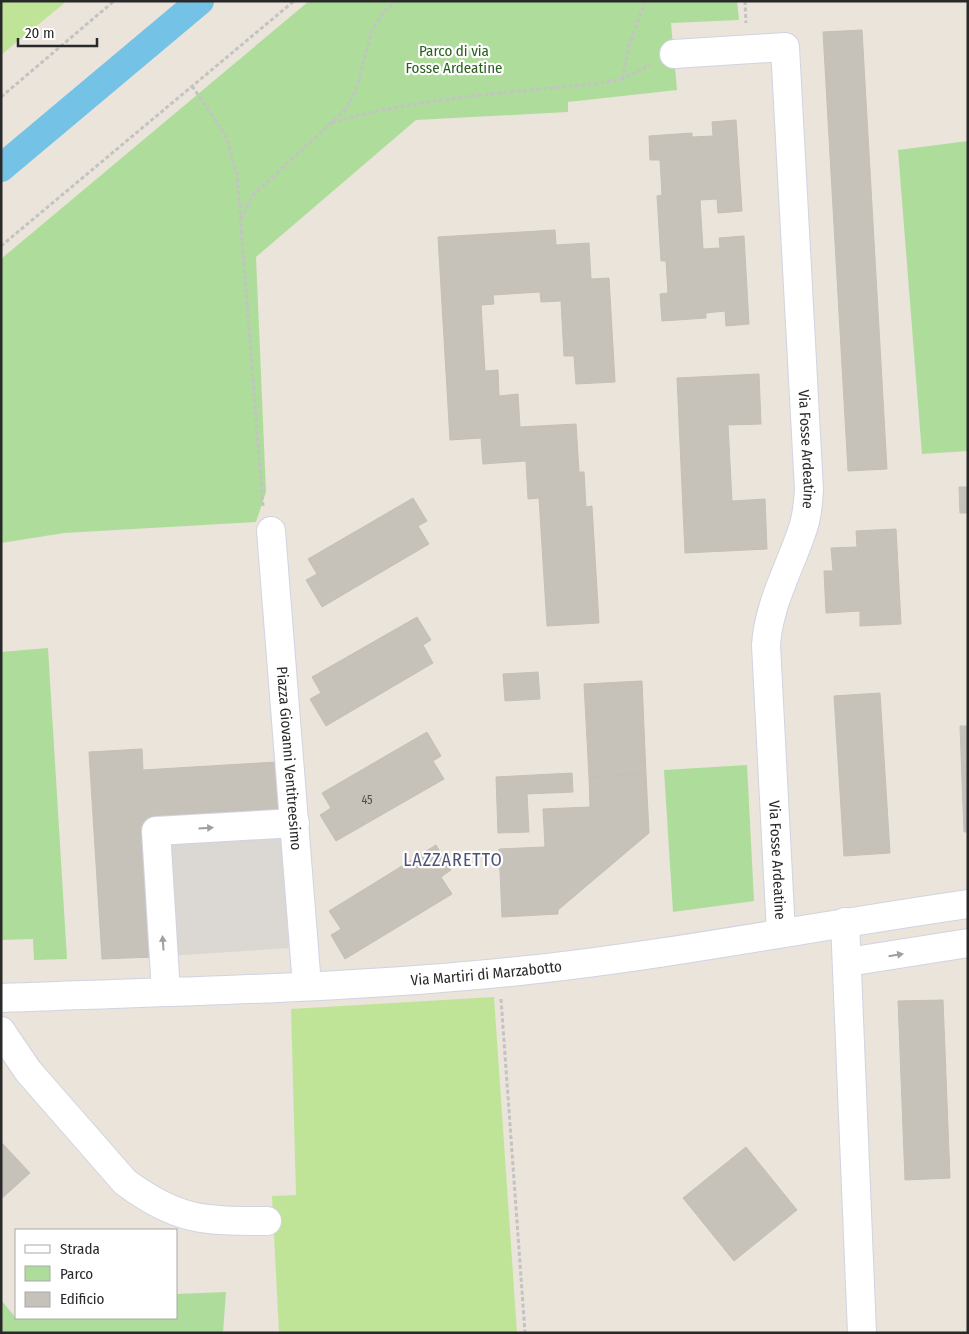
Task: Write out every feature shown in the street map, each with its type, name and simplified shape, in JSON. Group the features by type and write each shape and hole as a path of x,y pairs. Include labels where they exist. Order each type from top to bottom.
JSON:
{"street":[{"name":"Via Fosse Ardeatine","path":"674,54 785,47 809,490 803,530 774,599 768,625 767,652 781,933"},
{"name":"Piazza Giovanni Ventitreesimo","path":"271,531 307,986"},
{"path":"166,992 156,831 295,823"},
{"name":"Via Martiri di Marzabotto","path":"1,998 307,986 499,972 622,959 845,922 968,904"},
{"path":"845,922 862,1333"},
{"path":"848,962 968,943"},
{"path":"1,1031 28,1071 125,1182 142,1194 187,1216 212,1221 267,1221"}],"path":[{"path":"1,98 114,1"},
{"path":"1,246 294,1"},
{"path":"241,220 252,196 346,109 356,90 372,30 385,11 396,1"},
{"path":"622,79 629,46 645,1"},
{"path":"331,124 384,110 437,100 600,84 622,79 664,57 674,54"},
{"path":"192,86 226,136 237,175 263,509 271,531"},
{"path":"499,972 525,1333"}],"green space":[{"path":"1,1 67,1 1,55"},
{"name":"Parco di via Fosse Ardeatine","path":"309,1 737,1 739,20 671,23 677,90 568,102 568,112 416,120 256,257 266,492 256,522 64,533 1,543 1,259"},
{"path":"968,141 968,451 922,454 898,150"},
{"path":"48,648 67,959 34,960 33,939 1,940 1,652"},
{"path":"747,765 754,901 673,912 664,770"},
{"path":"494,997 517,1333 279,1333 272,1196 296,1195 291,1009"},
{"path":"226,1292 223,1333 1,1333 1,1300 15,1319 178,1319 178,1294"}],"shaded area":[{"path":"280,811 289,948 153,957 144,820"}],"building":[{"path":"862,30 887,469 848,471 823,32"},
{"path":"736,120 742,211 718,213 717,199 700,200 703,249 720,248 719,238 744,236 749,324 726,326 725,311 706,313 706,318 662,321 660,294 668,293 666,261 661,261 657,196 662,195 660,160 650,160 649,136 692,133 692,137 713,136 712,122"},
{"path":"555,230 556,245 589,243 591,279 609,278 615,382 576,384 574,356 564,356 561,301 541,302 540,292 493,295 494,304 481,305 485,371 498,370 499,396 518,394 520,427 576,424 579,472 584,472 586,507 592,506 599,623 547,626 539,498 528,499 526,461 483,464 481,438 450,440 438,237"},
{"path":"759,374 761,424 728,425 732,501 765,499 767,549 685,553 677,378"},
{"path":"959,487 968,487 968,513 960,513"},
{"path":"413,498 427,521 418,526 429,544 322,607 306,580 317,574 308,559"},
{"path":"896,529 901,624 860,626 860,611 826,613 824,571 833,571 831,548 857,547 856,531"},
{"path":"417,617 431,640 423,645 433,663 326,726 310,699 321,693 312,677"},
{"path":"538,672 540,699 505,701 503,674"},
{"path":"642,681 646,774 589,777 584,684"},
{"path":"880,693 890,853 844,856 834,696"},
{"path":"960,726 968,726 968,832 964,832"},
{"path":"427,732 441,756 433,761 444,779 336,841 320,815 331,808 322,793"},
{"path":"142,749 143,770 276,762 280,811 144,820 153,957 102,959 89,752"},
{"path":"572,773 573,792 527,794 529,832 498,833 496,777"},
{"path":"646,774 649,833 558,910 558,914 502,917 499,849 545,847 543,809 590,807 589,777"},
{"path":"436,845 451,870 441,877 452,894 345,959 331,935 341,929 329,911"},
{"path":"943,1000 950,1178 905,1180 898,1001"},
{"path":"1,1142 30,1173 1,1199"},
{"path":"746,1147 797,1210 734,1261 683,1198"}],"waterway":[{"path":"1,168 200,1"}],"district":[{"name":"LAZZARETTO","path":"453,860"}]}
